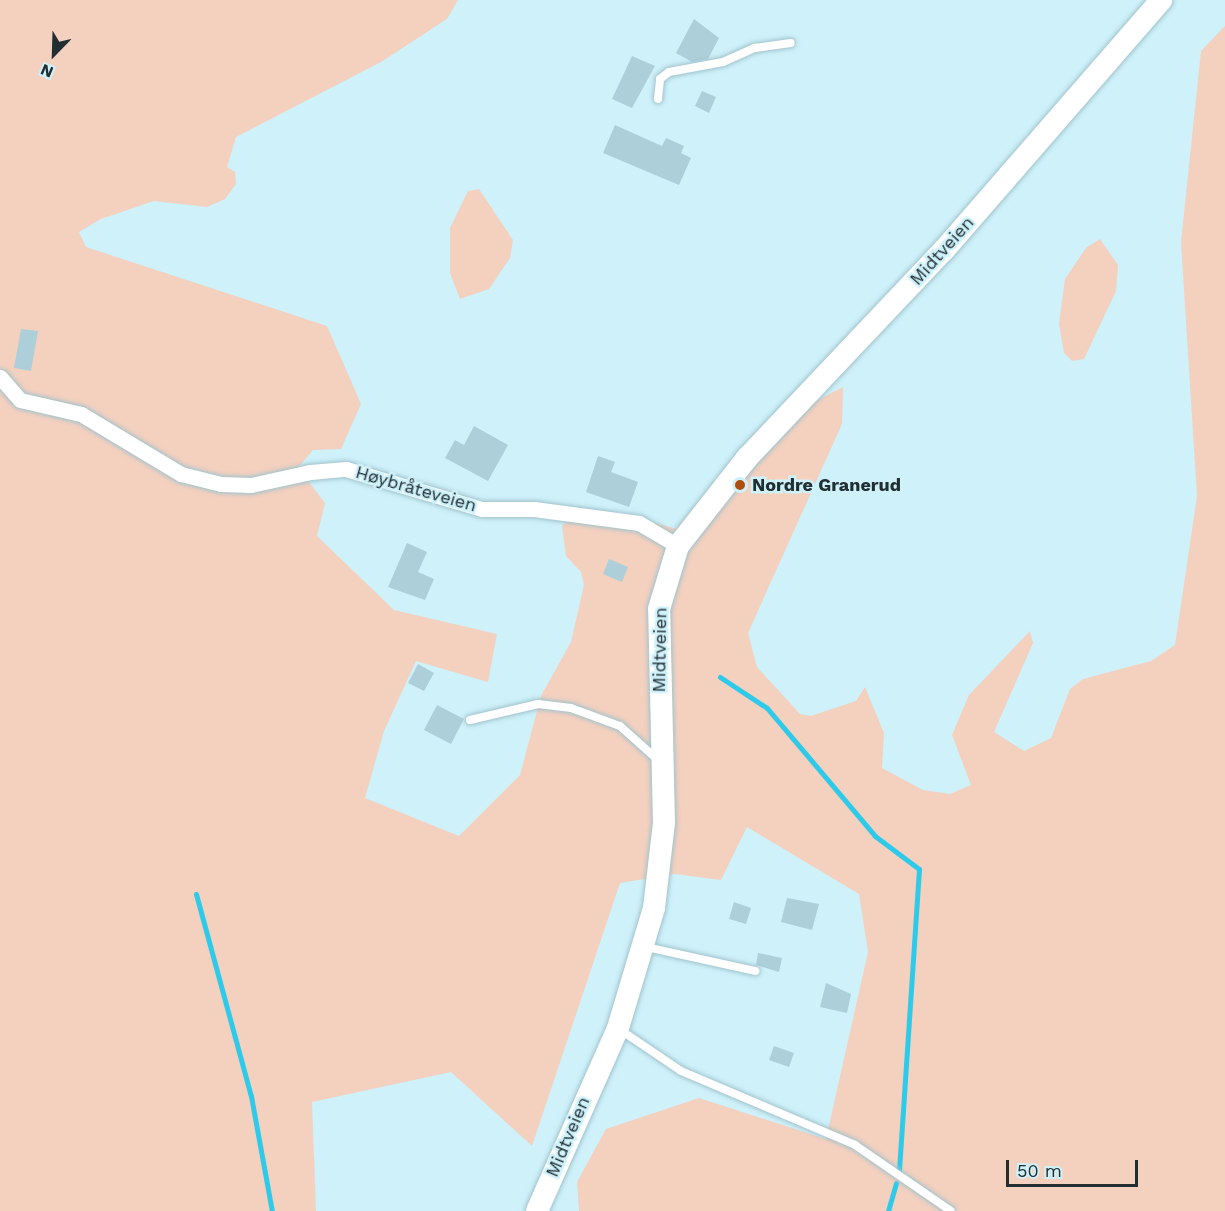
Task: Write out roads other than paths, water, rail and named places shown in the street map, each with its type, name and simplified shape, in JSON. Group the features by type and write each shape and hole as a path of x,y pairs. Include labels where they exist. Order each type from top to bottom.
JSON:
{"main road":[{"name":"Midtveien","path":"537,1211 618,1028 645,947 663,848 663,761 658,609 678,546 747,458 944,250 1161,0"}],"street":[{"name":"Høybråteveien","path":"0,377 20,400 96,420 155,461 201,479 251,485 310,471 346,469 482,509 534,509 639,523 678,546"}],"lane":[{"path":"658,99 660,79 669,72 723,62 755,48 791,43"},
{"path":"470,720 538,704 571,708 620,726 663,761"},
{"path":"645,947 754,971"},
{"path":"618,1028 681,1071 845,1140 951,1211"}],"waterway":[{"path":"720,677 767,708 875,836 919,869 899,1173"},
{"path":"196,894 251,1096 272,1211"},
{"path":"888,1211 896,1183"}],"place":[{"name":"Nordre Granerud","path":"740,485"}]}
